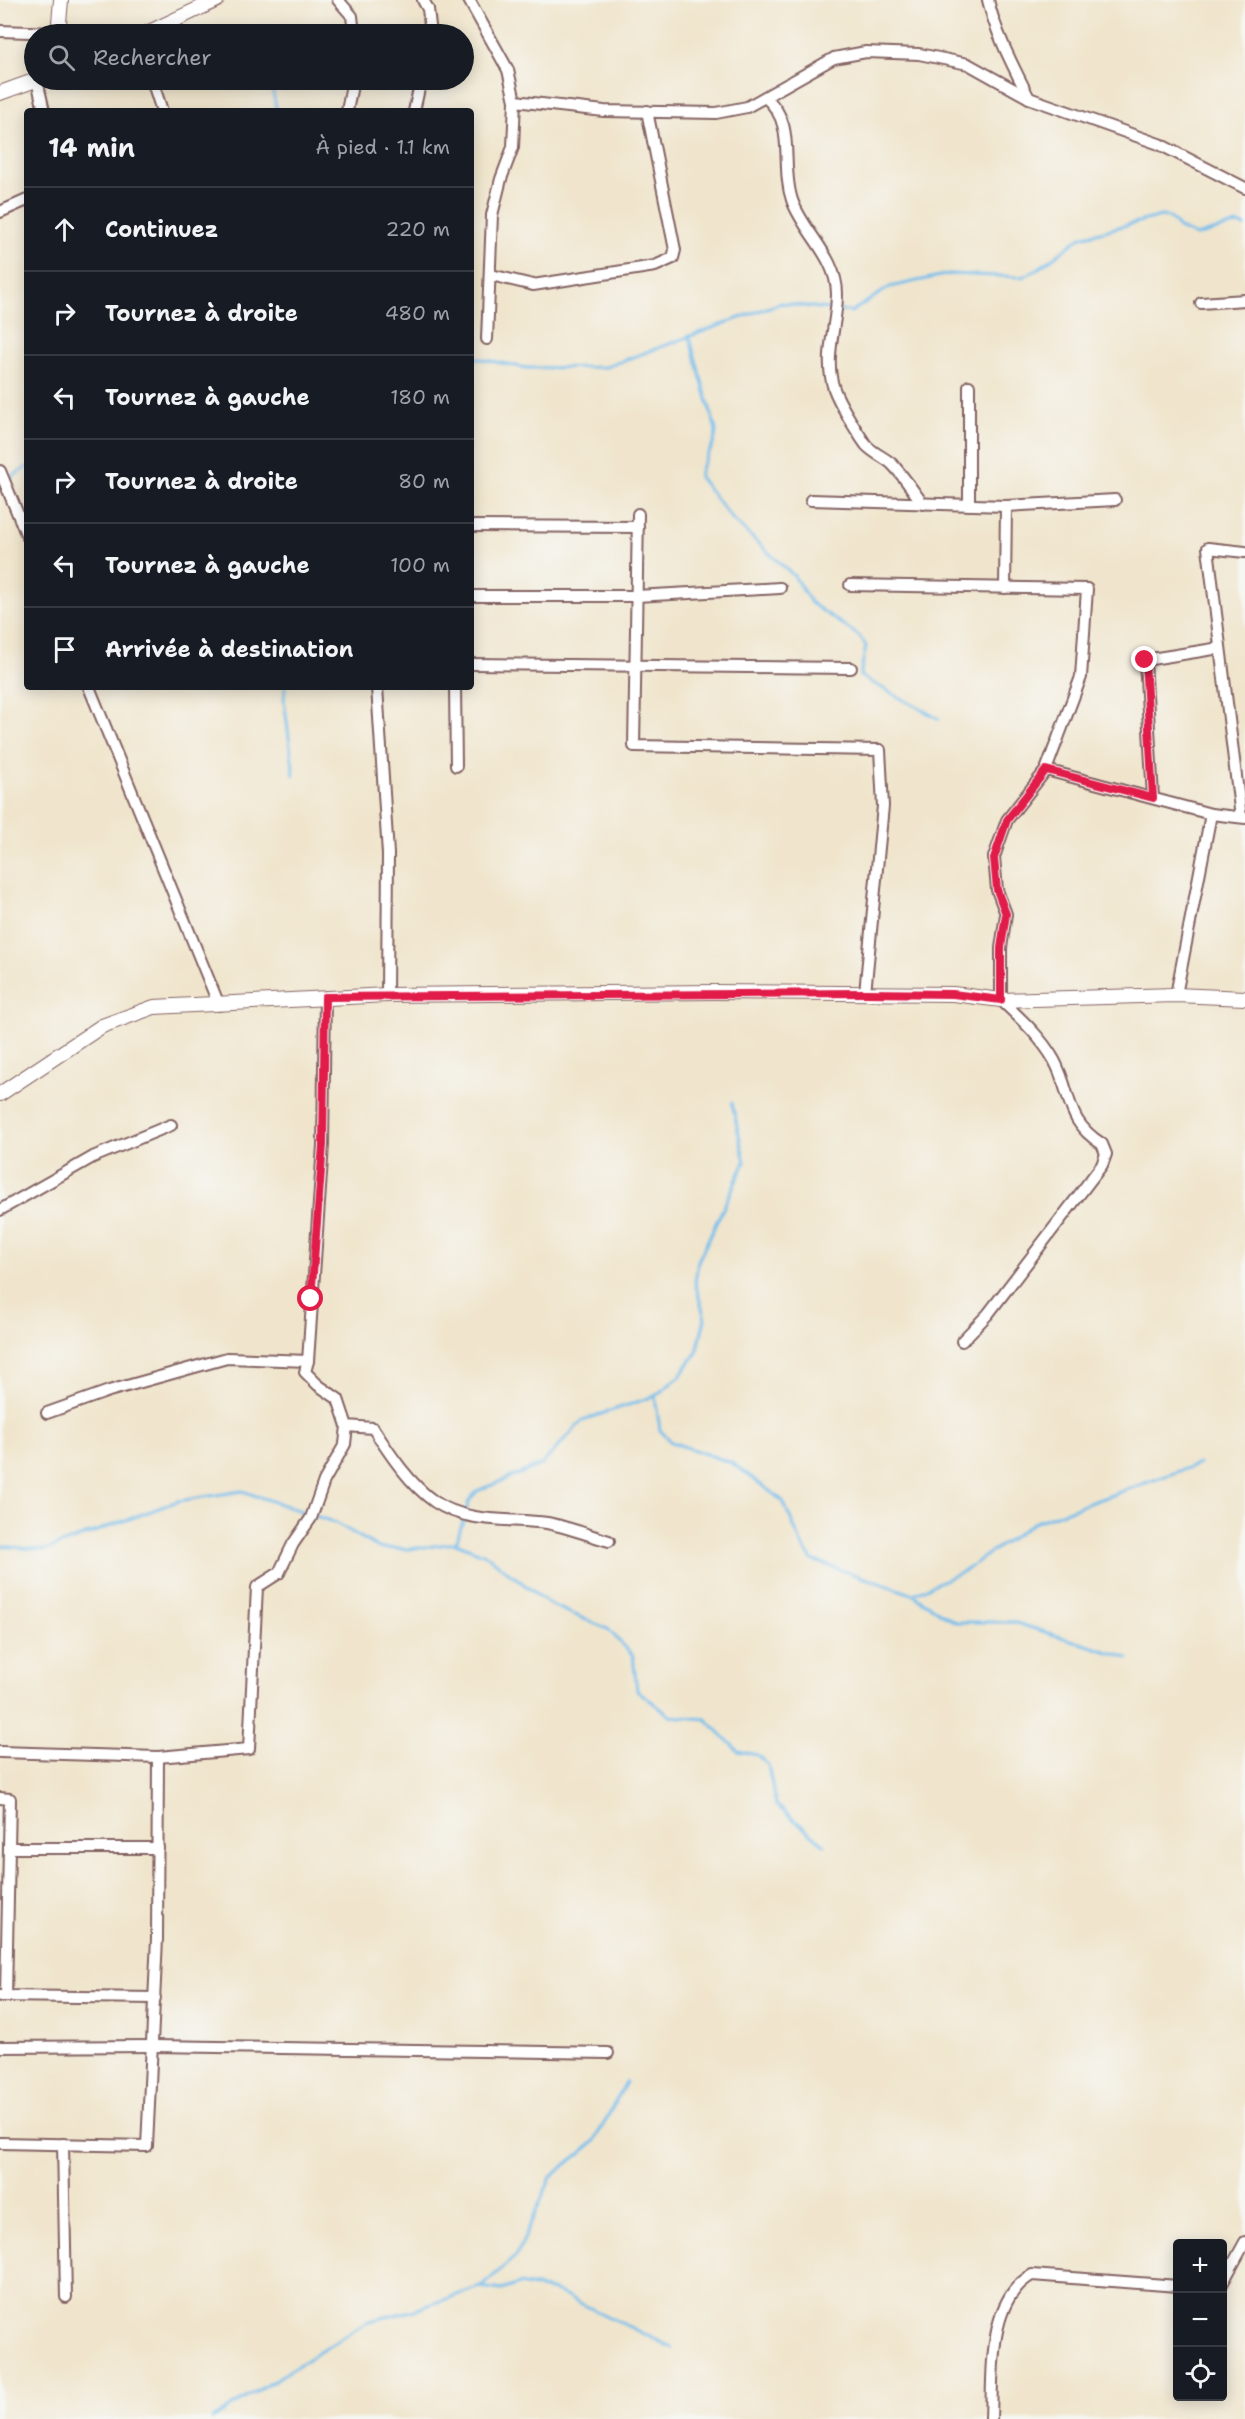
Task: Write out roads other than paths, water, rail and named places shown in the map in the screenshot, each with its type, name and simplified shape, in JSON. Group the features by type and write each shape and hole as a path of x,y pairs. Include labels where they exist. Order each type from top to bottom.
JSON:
{"street":[{"path":"59,24 61,0"},
{"path":"166,24 218,0"},
{"path":"338,0 352,16 353,24"},
{"path":"423,0 428,9 430,24"},
{"path":"988,0 992,16 1013,67 1029,98"},
{"path":"474,1 508,70 515,101 513,147 501,179 492,215 487,339"},
{"path":"0,31 24,32"},
{"path":"515,101 604,111 716,113 747,107 834,58 866,52 919,54 968,64 1029,98 1158,144 1245,188"},
{"path":"0,93 24,84"},
{"path":"39,90 43,108"},
{"path":"155,90 161,108"},
{"path":"348,108 351,90"},
{"path":"415,108 419,90"},
{"path":"766,98 780,111 786,127 786,162 792,201 819,244 833,274 837,293 828,357 834,390 867,446 892,465 923,504"},
{"path":"491,275 533,285 655,266 673,258 675,250 647,111"},
{"path":"0,212 24,201"},
{"path":"1201,303 1245,300"},
{"path":"969,386 969,505"},
{"path":"0,471 24,529"},
{"path":"811,500 1006,506 1115,500"},
{"path":"1005,588 1006,506"},
{"path":"638,513 634,746 880,750 883,806 865,993"},
{"path":"474,526 638,527"},
{"path":"1046,770 1211,814 1243,818 1208,548 1245,552"},
{"path":"850,585 1087,589 1081,677 1046,770 1007,820 994,858 997,890 1006,914 1001,948 1001,1000 1032,1030 1054,1061 1077,1121 1085,1133 1102,1144 1106,1154 1102,1165 988,1314 962,1341"},
{"path":"474,596 636,596 780,588"},
{"path":"1153,798 1145,660 1220,648"},
{"path":"474,664 851,668"},
{"path":"89,690 219,1005"},
{"path":"377,690 388,854 387,995"},
{"path":"455,690 456,766"},
{"path":"1176,994 1211,814"},
{"path":"0,1093 102,1026 154,1007 387,995 865,993 953,994 1001,1000 1176,994 1245,998"},
{"path":"0,1752 158,1756 249,1749 256,1587 279,1573 293,1544 311,1518 324,1481 345,1444 347,1426 338,1399 318,1385 305,1372 308,1361 323,1145 325,997"},
{"path":"0,1210 93,1158 171,1125"},
{"path":"47,1413 109,1391 227,1358 308,1361"},
{"path":"347,1426 373,1428 420,1487 434,1501 453,1511 500,1520 547,1523 609,1541"},
{"path":"0,2143 147,2146 154,2046 158,1756"},
{"path":"0,1798 10,1799 3,1996 155,1998"},
{"path":"9,1848 158,1848"},
{"path":"0,2047 154,2046 608,2054"},
{"path":"63,2144 66,2297"},
{"path":"1227,2275 1245,2242"},
{"path":"991,2419 995,2340 1006,2302 1020,2282 1032,2275 1173,2286"}],"waterway":[{"path":"272,90 276,108"},
{"path":"474,358 526,368 606,367 781,303 851,312 890,287 949,274 1022,277 1035,271 1081,237 1161,216 1169,217 1179,228 1196,236 1237,224 1245,226"},
{"path":"689,336 716,430 714,443 702,465 699,477 733,520 794,576 811,603 859,636 866,646 860,676 939,719"},
{"path":"9,483 13,476 24,469"},
{"path":"285,690 284,700 294,775"},
{"path":"466,1512 469,1501 477,1491 541,1465 583,1420 655,1396 679,1377 697,1352 705,1319 695,1283 698,1261 745,1162 732,1103"},
{"path":"655,1396 660,1430 671,1442 732,1463 783,1501 802,1545 812,1560 912,1594 955,1622 1013,1622 1128,1658"},
{"path":"913,1594 964,1571 1033,1523 1199,1464"},
{"path":"0,1546 45,1550 178,1501 242,1491 336,1523 379,1548 410,1549 456,1543 488,1556 549,1604 608,1629 633,1656 637,1690 670,1716 706,1719 738,1751 757,1755 768,1765 776,1805 825,1845"},
{"path":"456,1543 464,1518"},
{"path":"481,2287 517,2255 551,2177 594,2142 626,2082"},
{"path":"212,2419 369,2321 412,2311 480,2287 502,2290 519,2284 555,2291 673,2348"}]}
